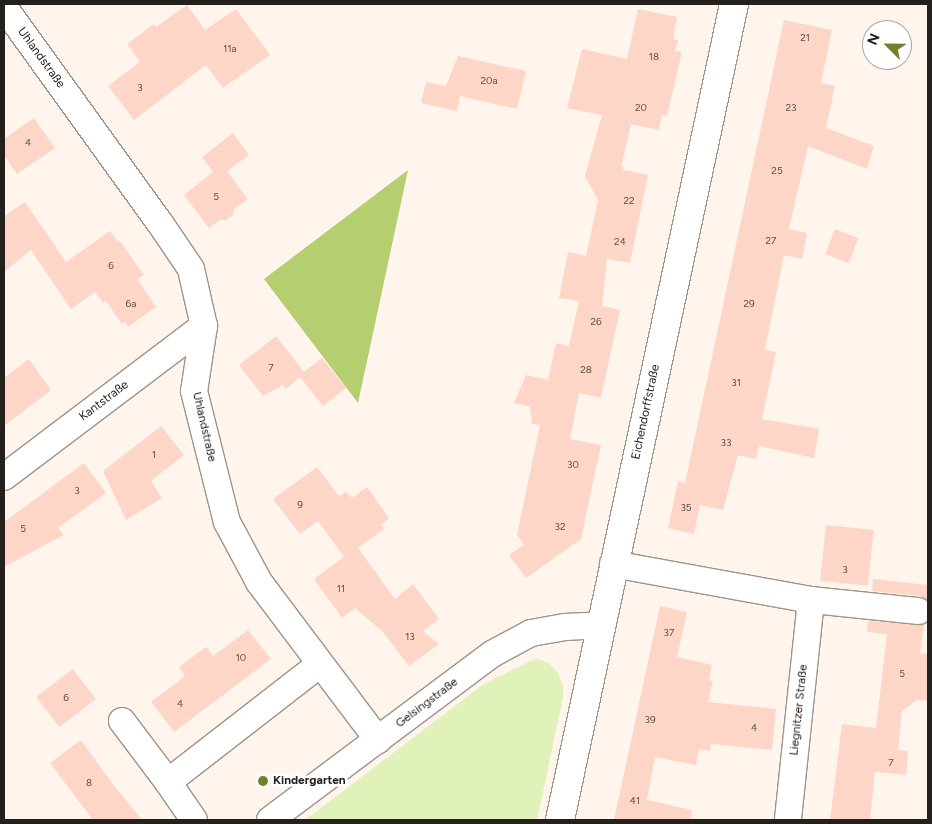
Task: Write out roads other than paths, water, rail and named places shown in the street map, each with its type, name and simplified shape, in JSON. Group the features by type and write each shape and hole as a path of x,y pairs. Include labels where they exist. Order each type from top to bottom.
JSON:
{"street":[{"name":"Eichendorffstraße","path":"560,820 613,564 734,4"},
{"name":"Uhlandstraße","path":"4,7 191,269 204,326 194,391 227,522 259,582 378,740"},
{"name":"Kantstraße","path":"4,477 204,326"},
{"path":"613,564 811,600 918,611"},
{"name":"Liegnitzer Straße","path":"788,820 811,600"},
{"name":"Gelsingstraße","path":"270,820 492,654 531,633 565,627 601,625"},
{"path":"168,782 320,664"},
{"path":"122,721 194,820"}],"place":[{"name":"Kindergarten","path":"263,781"}]}
